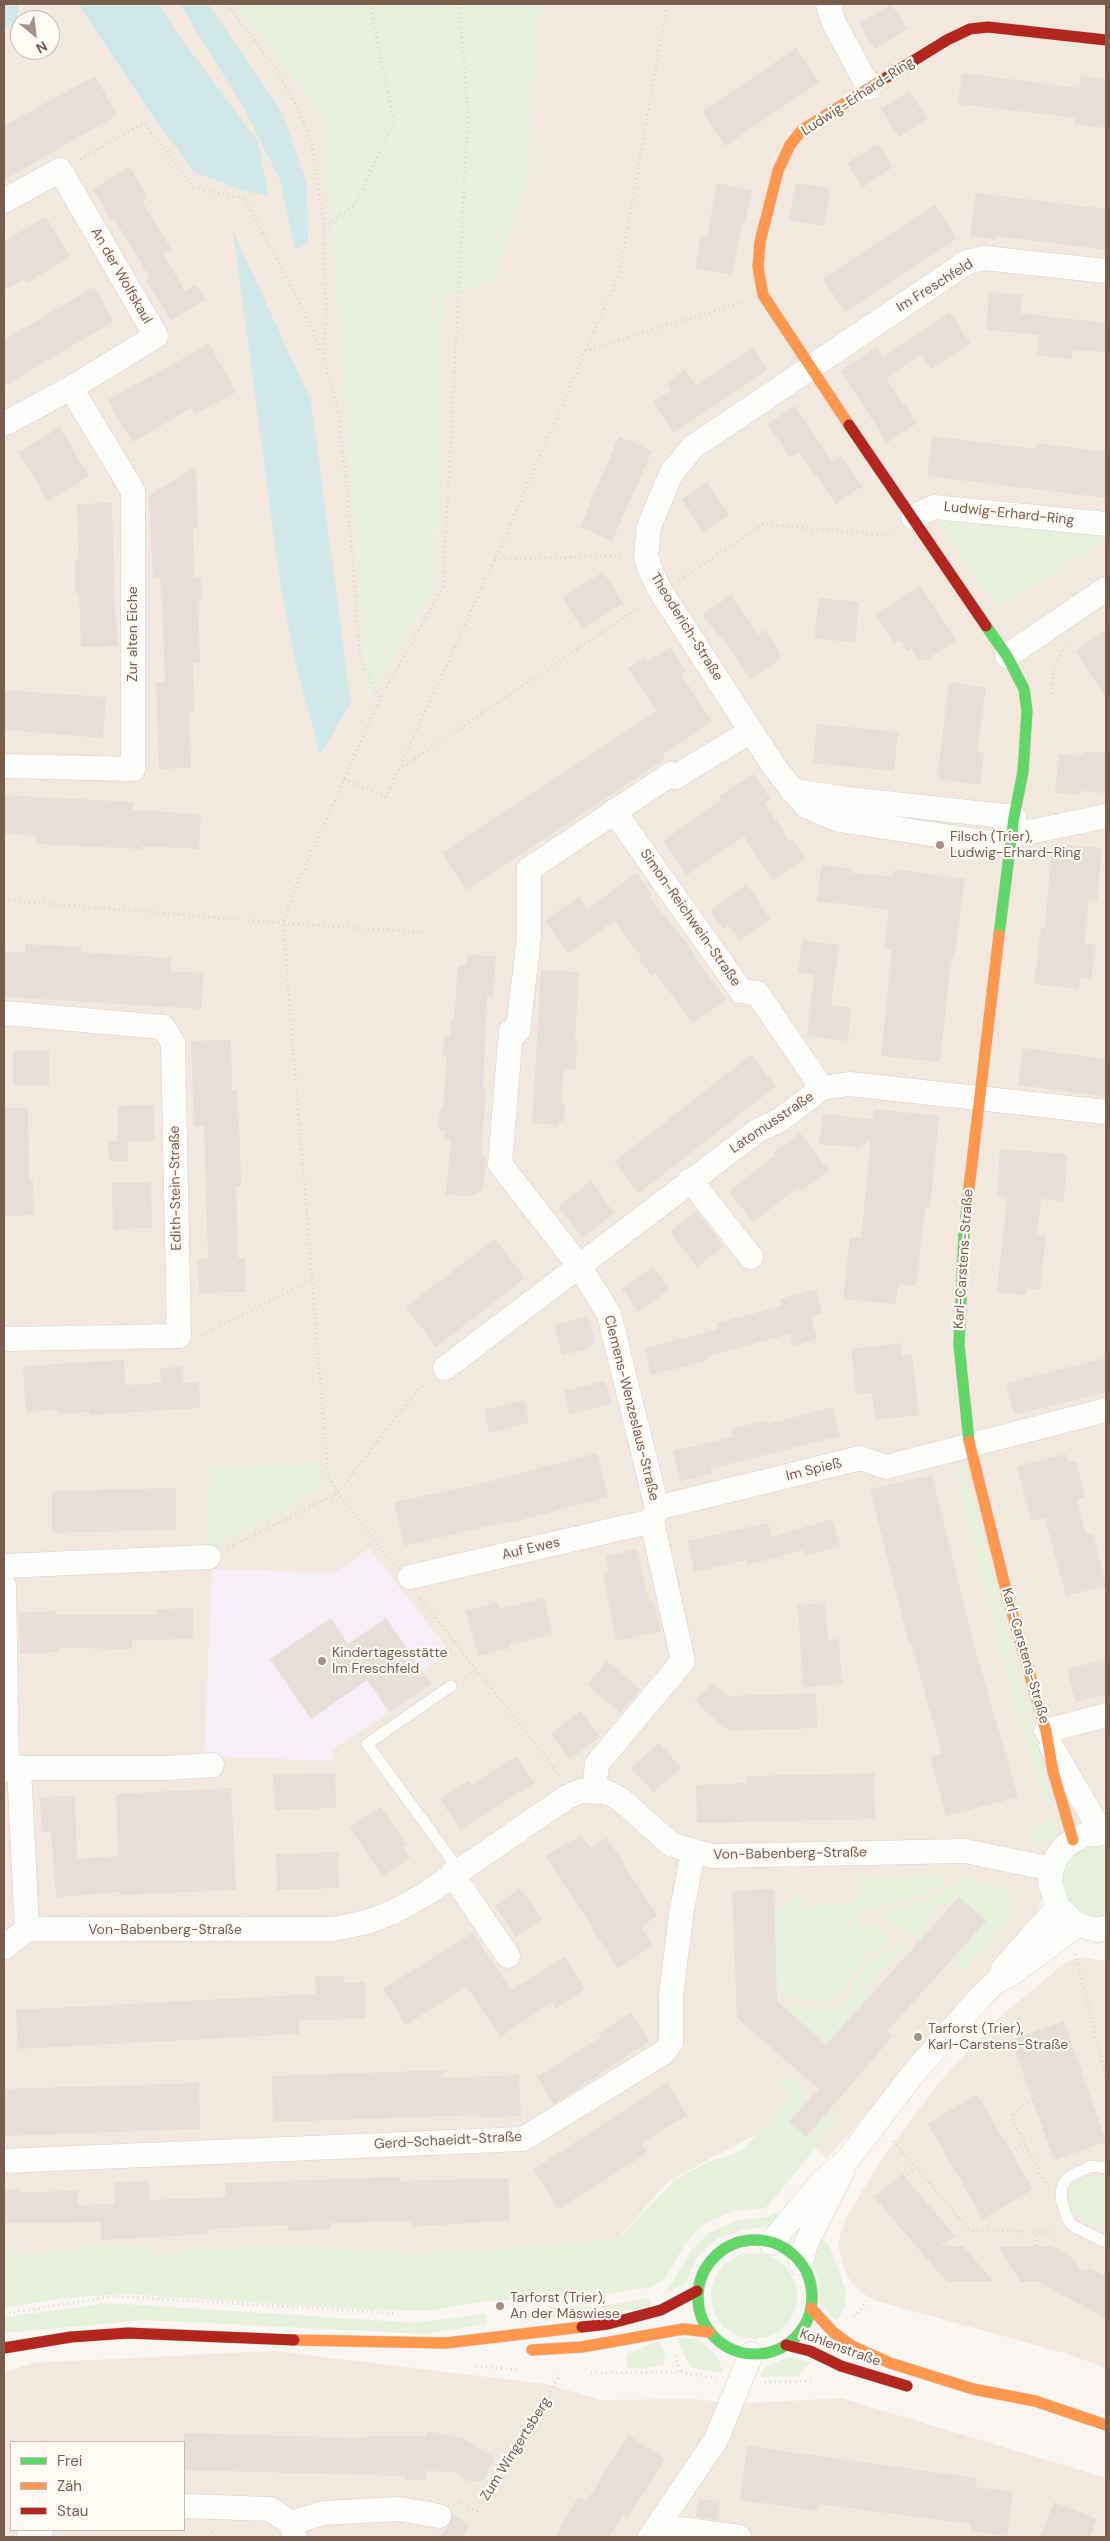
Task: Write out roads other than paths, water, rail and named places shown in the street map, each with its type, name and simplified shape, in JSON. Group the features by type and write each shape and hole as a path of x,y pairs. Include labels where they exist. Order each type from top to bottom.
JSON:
{"street":[{"path":"828,4 833,21 869,88"},
{"name":"Ludwig-Erhard-Ring","path":"1023,772 1027,711 1024,689 1007,656 809,367 763,295 758,267 760,242 778,171 790,145 802,130 970,29 988,27 1106,40"},
{"name":"An der Wolfskaul","path":"4,201 60,170 156,336 70,388 4,424"},
{"name":"Im Freschfeld","path":"809,367 967,262 984,258 1106,271"},
{"name":"Theoderich-Straße","path":"809,367 714,432 684,456 672,472 653,511 646,542 646,555 649,567 661,592 751,731 792,791 806,806 839,820 1012,832 1036,831 1106,816"},
{"name":"Zur alten Eiche","path":"4,766 133,769 133,491 70,388"},
{"name":"Ludwig-Erhard-Ring","path":"913,517 934,507 1106,524"},
{"path":"1007,656 1106,589"},
{"name":"Clemens-Wenzeslaus-Straße","path":"594,1790 598,1764 683,1661 655,1514 609,1314 580,1267 500,1164 510,1031 518,1031 529,936 529,869 671,774 675,777 751,731"},
{"name":"Karl-Carstens-Straße","path":"1023,772 1012,832 964,1235 959,1345 962,1385 970,1446 1008,1598 1046,1735 1053,1771 1073,1840 1084,1835 1104,1833 1046,1735"},
{"name":"Simon-Reichwein-Straße","path":"614,811 741,991 756,993 822,1088"},
{"name":"Edith-Stein-Straße","path":"4,1014 163,1027 174,1042 179,1336 4,1340"},
{"name":"Latomusstraße","path":"580,1267 690,1180 757,1131 780,1120 822,1088 849,1084 1106,1112"},
{"path":"690,1180 751,1257"},
{"path":"445,1368 580,1267"},
{"name":"Im Spieß","path":"655,1514 860,1458 886,1467 1106,1410"},
{"name":"Auf Ewes","path":"410,1577 655,1514"},
{"path":"4,1566 209,1557"},
{"path":"4,1586 7,1770 19,1768 167,1768 212,1765"},
{"path":"1046,1735 1106,1715"},
{"path":"4,1948 27,1929 19,1768"},
{"name":"Von-Babenberg-Straße","path":"27,1929 333,1929 367,1922 394,1912 424,1895 567,1797 581,1791 594,1790 606,1792 620,1799 672,1845 713,1856 965,1851 1052,1869"},
{"path":"1073,1840 1057,1856 1052,1869 1050,1883 1058,1907 1077,1925 1098,1930 1106,1928"},
{"name":"Gerd-Schaeidt-Straße","path":"4,2161 523,2139 663,2054 670,2043 671,1995 681,1916 693,1852"},
{"path":"455,1872 508,1956"},
{"path":"771,2243 822,2182 848,2159 913,2074 997,1981 1005,1965 1058,1907"},
{"path":"997,1981 1011,1974 1077,1925"},
{"path":"801,2263 806,2243 836,2188 848,2159"},
{"name":"Kohlenstraße","path":"757,2240 785,2248 801,2263 811,2284 811,2308 802,2329 786,2345 769,2352 751,2354 728,2348 709,2332 702,2319 698,2291 702,2274 711,2260 724,2248 740,2242 757,2240"},
{"path":"4,2348 72,2337 128,2333 372,2343 446,2343 608,2324 661,2310 698,2291"},
{"name":"Kohlenstraße","path":"811,2308 833,2332 867,2354 973,2389 1035,2401 1106,2424"},
{"path":"518,2351 582,2347 683,2329 709,2332"},
{"path":"446,2343 492,2349"},
{"name":"Kohlenstraße","path":"786,2345 817,2353 841,2366 866,2375 922,2387 973,2389"},
{"path":"654,2531 716,2440 751,2354"},
{"path":"185,2506 270,2509 293,2530 324,2513 399,2509 439,2516"},
{"path":"29,2537 40,2531"},
{"path":"654,2531 739,2537"}],"lane":[{"path":"452,1686 366,1744 455,1872"},
{"path":"1106,2168 1092,2166 1068,2177 1062,2186 1061,2199 1068,2220 1073,2226 1106,2242"}],"water":[{"path":"4,4 16,4 18,10 10,10 10,25 4,27"},
{"path":"78,4 158,4 258,142 269,196 252,193 195,173 154,118"},
{"path":"180,4 208,4 282,112 307,184 308,242 295,250 280,180 245,110"},
{"path":"233,231 311,401 351,703 320,755 294,657 280,582"}],"place":[{"name":"Filsch (Trier), Ludwig-Erhard-Ring","path":"940,845"},
{"name":"Kindertagesstätte Im Freschfeld","path":"322,1661"},
{"name":"Tarforst (Trier), Karl-Carstens-Straße","path":"918,2037"},
{"name":"Tarforst (Trier), An der Mäswiese","path":"500,2306"}]}
